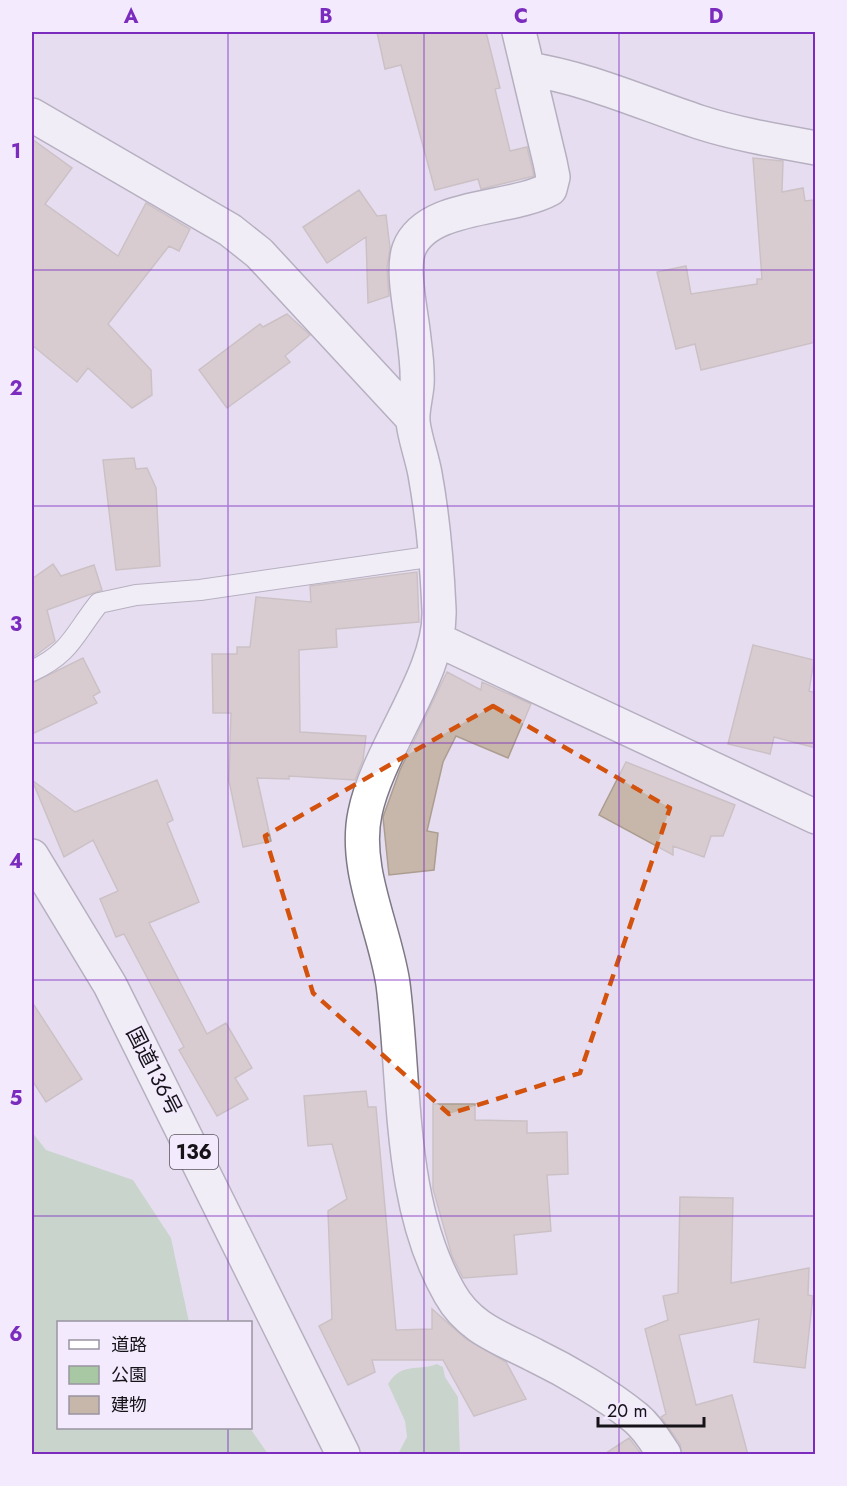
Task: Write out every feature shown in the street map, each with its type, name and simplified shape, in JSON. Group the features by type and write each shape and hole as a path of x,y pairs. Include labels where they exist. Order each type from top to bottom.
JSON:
{"main road":[{"path":"519,32 553,177 550,189 525,199 438,220 427,226 414,241 406,262 417,363 413,419 425,476 440,613 438,640 372,786 363,818 367,873 392,982 405,1124 422,1225 450,1294 465,1315 485,1332 551,1364 639,1420 663,1455"},
{"path":"528,69 554,73 597,86 701,123 816,148"},
{"path":"32,116 237,236 259,253 413,419"},
{"path":"438,640 816,818"},
{"name":"国道136号","path":"32,856 110,985 343,1455"}],"lane":[{"path":"32,671 51,662 66,650 99,603 136,595 200,590 435,556"}],"highlighted area":[{"path":"493,706 670,808 580,1073 449,1114 313,993 265,836"}],"green space":[{"path":"32,1132 46,1150 133,1180 171,1238 189,1321 57,1321 57,1429 251,1429 268,1454 32,1454"},
{"path":"437,1364 443,1367 445,1377 458,1397 460,1454 398,1454 407,1437 405,1421 388,1384 399,1372"}],"building":[{"path":"377,32 486,32 500,88 495,89 510,151 527,147 534,176 481,189 478,179 435,190 401,65 385,69"},
{"path":"32,139 72,168 45,204 118,256 146,203 190,229 179,251 169,246 108,324 151,370 152,395 132,408 88,368 77,382 32,345"},
{"path":"753,158 783,161 782,192 803,188 805,201 813,200 816,342 701,370 695,344 676,349 657,272 686,266 691,294 757,284 757,279 762,279"},
{"path":"359,190 377,216 386,215 390,248 387,268 389,296 368,303 366,237 327,263 303,227"},
{"path":"287,314 310,335 285,356 290,362 227,408 199,370 260,324 263,327"},
{"path":"134,458 136,469 147,468 156,488 160,566 116,570 103,460"},
{"path":"53,564 61,576 94,565 102,590 47,610 55,641 32,658 32,579"},
{"path":"417,572 419,622 336,629 337,647 299,650 300,732 366,736 363,760 355,780 289,776 289,779 257,778 271,841 243,847 229,781 231,713 213,713 212,654 237,654 237,647 250,647 256,597 311,602 310,586"},
{"path":"753,645 814,660 809,691 816,693 816,748 774,737 770,754 728,744"},
{"path":"83,658 100,692 93,696 97,703 32,734 32,683"},
{"path":"447,672 481,690 482,682 531,704 508,758 456,736 443,762 427,831 438,833 434,870 389,875 383,817 400,770"},
{"path":"626,762 735,805 723,836 711,836 704,857 673,846 673,855 599,815"},
{"path":"32,780 75,812 157,780 173,820 167,823 199,902 149,923 207,1034 226,1023 252,1068 235,1078 248,1099 217,1116 179,1050 184,1047 124,934 116,937 100,899 118,891 93,840 64,857"},
{"path":"32,1002 82,1079 46,1102 32,1080"},
{"path":"366,1091 368,1107 376,1107 396,1330 432,1329 432,1309 466,1339 506,1362 526,1399 474,1416 443,1360 372,1360 375,1372 348,1385 319,1326 332,1319 328,1211 347,1199 332,1144 308,1146 304,1096"},
{"path":"433,1104 475,1104 475,1120 527,1121 527,1133 567,1132 568,1174 547,1175 551,1231 514,1235 517,1274 463,1278 452,1256 433,1189"},
{"path":"680,1197 733,1198 731,1283 809,1268 808,1295 813,1296 805,1368 754,1362 759,1319 679,1335 696,1405 732,1395 748,1455 682,1455 680,1444 661,1417 666,1414 645,1329 668,1320 663,1296 678,1293"},
{"path":"629,1438 642,1455 603,1455"}]}
